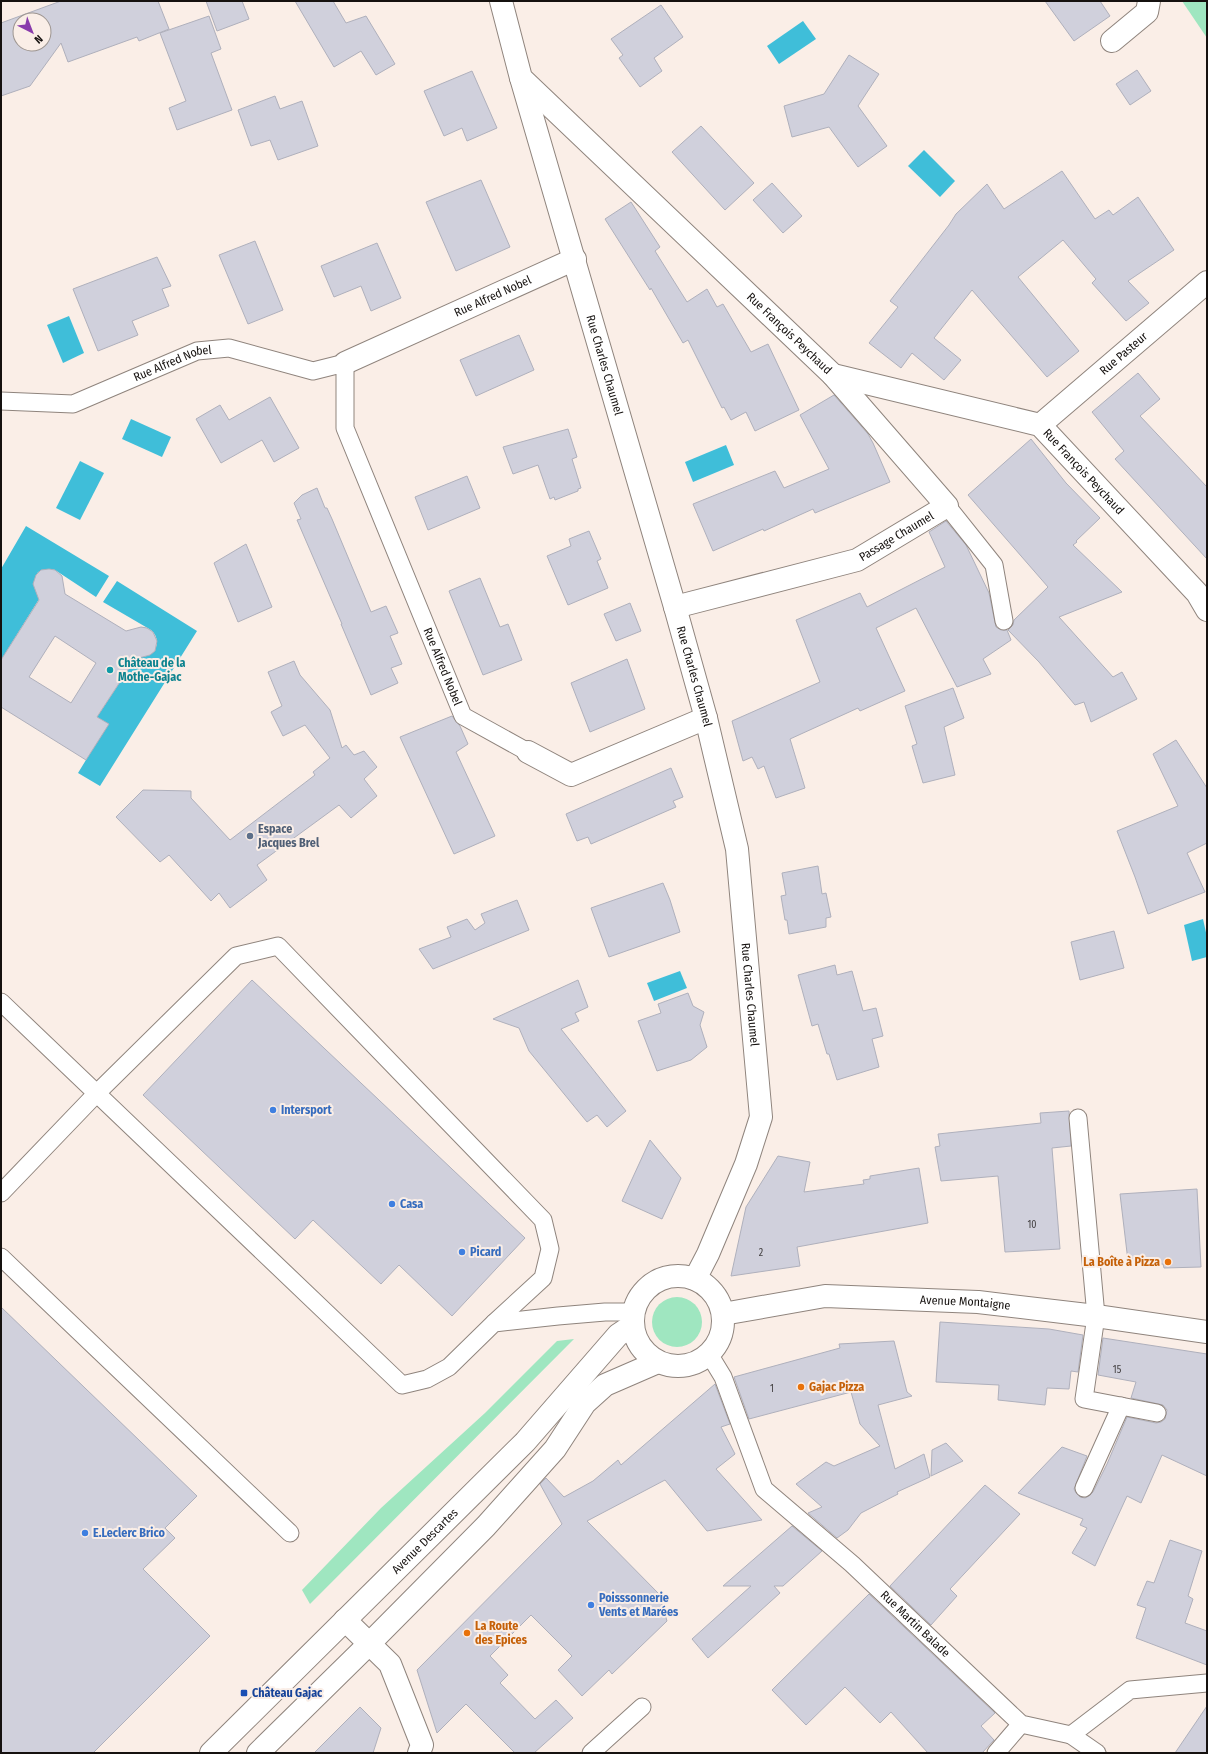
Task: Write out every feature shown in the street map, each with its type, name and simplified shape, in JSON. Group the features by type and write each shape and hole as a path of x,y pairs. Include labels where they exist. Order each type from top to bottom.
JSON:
{"street":[{"path":"501,1 521,78"},
{"path":"1112,41 1147,12 1149,1"},
{"name":"Rue Charles Chaumel","path":"521,78 575,259 675,607 706,718 737,849 761,1117 746,1164 708,1254 695,1279"},
{"name":"Rue François Peychaud","path":"521,78 833,375 1040,426 1204,596"},
{"name":"Rue Alfred Nobel","path":"345,363 575,259"},
{"name":"Rue Pasteur","path":"1040,426 1207,282"},
{"name":"Passage Chaumel","path":"675,607 857,560 948,506 833,375"},
{"name":"Rue Alfred Nobel","path":"528,752 571,775 706,718"},
{"path":"676,1276 695,1279 701,1282 712,1291 719,1302 723,1314 721,1336 716,1346 709,1354 700,1360 679,1366 658,1362 641,1347 636,1337 634,1319 642,1295 651,1285 663,1279 676,1276"},
{"name":"Avenue Montaigne","path":"723,1314 825,1296 978,1302 1096,1316 1207,1332"},
{"name":"Avenue Descartes","path":"211,1753 525,1442 634,1319"},
{"path":"258,1753 370,1644 486,1526 555,1449 585,1403 605,1385 658,1362"},
{"path":"345,1620 390,1664 422,1750"}],"lane":[{"name":"Rue Alfred Nobel","path":"1,401 73,404 197,351 230,348 313,371 345,363 345,428 463,716 528,752"},
{"path":"948,506 994,565 1004,621"},
{"path":"1,1002 97,1093 402,1385 427,1379 449,1367 543,1278 550,1249 543,1220 278,946 236,956 97,1093 1,1193"},
{"path":"1078,1118 1096,1316 1084,1399 1157,1413"},
{"path":"1,1257 290,1533"},
{"path":"494,1323 605,1312 634,1319"},
{"name":"Rue Martin Balade","path":"709,1354 723,1377 764,1489 852,1564 1021,1724 1071,1736"},
{"path":"1084,1488 1121,1406"},
{"path":"1096,1753 1071,1736 1130,1690 1207,1683"},
{"path":"591,1753 642,1707"},
{"path":"996,1753 1021,1724"}],"green space":[{"path":"1182,1 1207,1 1207,38"},
{"path":"677,1297 686,1299 697,1308 702,1322 700,1331 691,1342 677,1347 668,1345 657,1336 652,1322 654,1313 663,1302"},
{"path":"574,1339 310,1604 302,1590 381,1508 485,1413 557,1341"}],"water":[{"path":"803,21 816,39 779,64 767,46"},
{"path":"924,150 955,181 940,197 908,166"},
{"path":"69,316 84,353 63,363 47,325"},
{"path":"131,419 171,437 162,457 122,439"},
{"path":"726,445 734,465 693,482 685,462"},
{"path":"80,461 104,473 80,520 56,508"},
{"path":"26,526 109,576 96,597 55,570 49,569 38,572 34,582 41,596 1,660 1,569"},
{"path":"117,581 197,631 100,786 78,773 108,724 97,717 137,656 148,656 155,649 157,644 155,634 151,630 103,602"},
{"path":"1203,919 1207,937 1207,957 1192,961 1184,925"},
{"path":"680,971 687,988 654,1001 647,983"}],"building":[{"path":"61,1 158,1 169,29 139,41 137,37 68,62 61,43 30,86 1,96 1,23 12,19 12,52 52,52 52,12 31,12"},
{"path":"206,1 242,1 249,19 217,31"},
{"path":"295,1 333,1 346,23 366,16 395,64 376,75 361,51 334,67"},
{"path":"1045,1 1100,1 1110,16 1074,41"},
{"path":"661,5 683,37 654,58 662,71 640,87 619,58 623,55 611,39"},
{"path":"209,16 221,49 211,53 232,110 177,130 169,108 186,101 160,33"},
{"path":"849,55 879,74 858,106 887,146 858,167 829,127 792,137 784,106 824,94"},
{"path":"1137,70 1151,91 1130,105 1116,84"},
{"path":"472,71 497,128 467,141 462,128 444,136 424,91"},
{"path":"275,96 280,109 302,101 318,146 278,160 270,140 251,146 238,110"},
{"path":"701,126 754,183 725,210 672,152"},
{"path":"1062,171 1095,219 1109,210 1113,215 1138,197 1174,250 1128,281 1149,303 1126,321 1092,283 1096,279 1063,240 1018,277 1079,351 1047,377 972,290 934,338 961,360 944,380 912,353 901,368 869,343 898,307 890,301 956,214 987,184 1004,209"},
{"path":"481,180 510,247 456,271 426,202"},
{"path":"772,183 802,216 783,233 753,200"},
{"path":"631,202 660,247 655,251 687,302 707,289 717,307 723,304 751,352 768,344 799,410 755,431 746,412 731,420 724,407 722,408 688,340 683,343 651,288 650,290 605,219"},
{"path":"255,241 283,310 248,324 219,255"},
{"path":"377,243 401,298 371,311 361,286 334,297 321,266"},
{"path":"157,257 171,286 162,289 169,306 132,321 138,335 98,351 73,289"},
{"path":"519,335 534,370 476,396 460,360"},
{"path":"1138,373 1160,399 1140,416 1207,487 1207,559 1115,459 1124,451 1092,412"},
{"path":"834,395 868,434 890,482 815,513 813,509 764,531 763,529 713,551 693,504 775,471 784,488 829,469 800,415"},
{"path":"270,397 299,448 274,462 262,440 221,463 196,419 220,405 229,420"},
{"path":"568,429 577,457 572,459 581,488 578,489 578,491 555,500 554,497 550,499 538,465 513,474 503,447"},
{"path":"1031,439 1066,483 1100,518 1073,545 1122,592 1059,617 1113,677 1122,672 1137,699 1091,722 1084,702 1075,705 1039,662 1008,630 1013,625 1014,620 1048,587 968,495"},
{"path":"467,476 480,508 428,530 415,497"},
{"path":"317,488 325,508 327,508 332,519 371,612 386,606 398,633 390,636 402,664 391,668 398,683 371,695 297,520 301,519 294,503 302,495"},
{"path":"946,521 966,545 989,593 996,627 1001,630 1007,630 1011,640 983,659 991,674 957,687 916,608 876,628 905,691 860,711 858,708 790,739 805,788 776,798 764,766 758,769 752,757 743,761 732,721 820,682 796,620 860,593 867,607 945,567 929,532"},
{"path":"589,531 601,559 597,561 608,588 568,605 547,556 571,546 569,539"},
{"path":"246,544 272,607 238,622 214,563"},
{"name":"Château de la Mothe-Gajac","path":"41,570 55,570 62,576 65,594 126,631 141,627 147,628 153,632 157,641 155,651 150,655 135,659 97,717 109,724 86,760 1,707 1,660 39,600 33,584 36,575","holes":["55,636 96,663 71,703 29,677"]},
{"path":"480,578 500,627 508,624 522,660 483,675 449,591"},
{"path":"630,603 641,631 616,641 604,614"},
{"path":"627,659 645,709 590,732 571,683"},
{"path":"294,661 300,675 330,710 342,748 346,745 354,755 364,751 377,767 364,779 377,796 351,818 339,805 257,865 267,880 230,908 219,893 211,901 169,855 160,862 116,817 143,790 191,791 191,798 230,840 315,775 313,772 330,758 305,725 283,736 271,712 282,706 268,672"},
{"path":"953,688 964,718 944,727 955,775 923,783 912,746 917,744 905,706"},
{"path":"452,716 460,726 468,744 456,752 495,836 454,854 400,737"},
{"path":"1176,740 1207,788 1207,843 1187,853 1205,892 1148,914 1117,831 1178,806 1153,754"},
{"path":"671,768 683,797 673,801 676,807 591,844 588,837 577,841 566,814"},
{"path":"818,866 822,894 826,893 831,917 826,918 826,927 789,934 781,896 786,895 782,873"},
{"path":"663,883 680,932 609,957 591,908"},
{"path":"517,900 529,930 433,969 419,949 451,937 447,927 467,919 475,930 485,923 481,914"},
{"path":"1114,931 1124,968 1080,980 1071,942"},
{"path":"835,965 837,975 852,971 863,1011 876,1008 883,1036 872,1039 879,1067 837,1080 818,1024 812,1026 798,975"},
{"name":"Intersport","path":"252,980 525,1238 452,1316 399,1265 381,1284 313,1220 295,1239 143,1095"},
{"path":"578,980 588,1007 575,1013 579,1021 561,1029 626,1111 607,1127 597,1115 587,1122 529,1051 519,1028 493,1019"},
{"path":"688,993 693,1006 704,1012 700,1025 707,1047 691,1060 657,1071 638,1021 661,1013 658,1004"},
{"path":"1069,1111 1071,1146 1052,1148 1060,1249 1005,1252 998,1176 941,1181 935,1147 940,1146 938,1134 1041,1123 1040,1113"},
{"path":"650,1140 681,1178 662,1219 622,1201"},
{"path":"778,1156 810,1162 804,1192 864,1184 863,1180 870,1179 870,1176 919,1168 928,1223 797,1247 800,1266 731,1276 746,1207"},
{"path":"1197,1189 1201,1267 1164,1268 1163,1264 1147,1265 1146,1260 1128,1261 1120,1194"},
{"name":"E.Leclerc Brico","path":"1,1307 197,1496 165,1528 175,1538 143,1569 210,1636 93,1753 1,1753"},
{"path":"940,1322 1049,1329 1083,1335 1078,1372 1071,1371 1069,1389 1047,1388 1045,1405 998,1400 999,1385 936,1382"},
{"path":"1103,1338 1207,1354 1207,1476 1162,1455 1141,1503 1127,1496 1095,1566 1072,1553 1087,1528 1080,1525 1083,1519 1018,1493 1062,1447 1087,1456 1074,1489 1080,1497 1085,1498 1089,1496 1093,1492 1107,1464 1127,1417 1156,1423 1165,1419 1167,1410 1163,1405 1131,1398 1136,1382 1098,1375"},
{"path":"894,1341 907,1392 912,1396 878,1405 895,1469 924,1454 930,1477 897,1492 898,1494 861,1513 848,1530 837,1538 808,1513 822,1507 796,1484 826,1462 834,1466 880,1446 860,1424 851,1392 749,1419 734,1377 840,1348 839,1344"},
{"path":"715,1384 730,1424 721,1427 735,1454 716,1469 762,1520 707,1531 665,1480 587,1521 659,1594 667,1621 612,1674 609,1670 582,1696 558,1670 572,1656 531,1615 490,1656 508,1675 500,1683 535,1719 556,1700 573,1718 534,1753 515,1753 466,1704 437,1733 417,1670 562,1524 540,1484 546,1478 564,1497 593,1481 618,1460 621,1465"},
{"path":"946,1443 963,1461 931,1476 932,1450"},
{"path":"985,1485 1020,1514 950,1589 957,1596 931,1625 890,1586"},
{"path":"792,1526 822,1551 783,1586 774,1586 780,1593 708,1658 692,1639 751,1586 723,1586"},
{"path":"1170,1540 1202,1551 1188,1596 1193,1599 1185,1623 1207,1631 1207,1665 1136,1638 1146,1608 1137,1605 1147,1581 1154,1583"},
{"path":"869,1594 995,1713 981,1726 994,1740 982,1753 928,1753 891,1712 880,1723 845,1687 806,1725 772,1690"},
{"path":"1207,1706 1207,1753 1175,1753"},
{"path":"360,1707 381,1728 373,1753 314,1753"}],"place":[{"name":"Château de la Mothe-Gajac","path":"110,670"},
{"name":"Espace Jacques Brel","path":"250,836"},
{"name":"Intersport","path":"273,1110"},
{"name":"Casa","path":"392,1204"},
{"name":"Picard","path":"462,1252"},
{"name":"La Boîte à Pizza","path":"1168,1262"},
{"name":"Gajac Pizza","path":"801,1387"},
{"name":"E.Leclerc Brico","path":"85,1533"},
{"name":"Poisssonnerie Vents et Marées","path":"591,1605"},
{"name":"La Route des Epices","path":"467,1633"},
{"name":"Château Gajac","path":"244,1693"}]}
